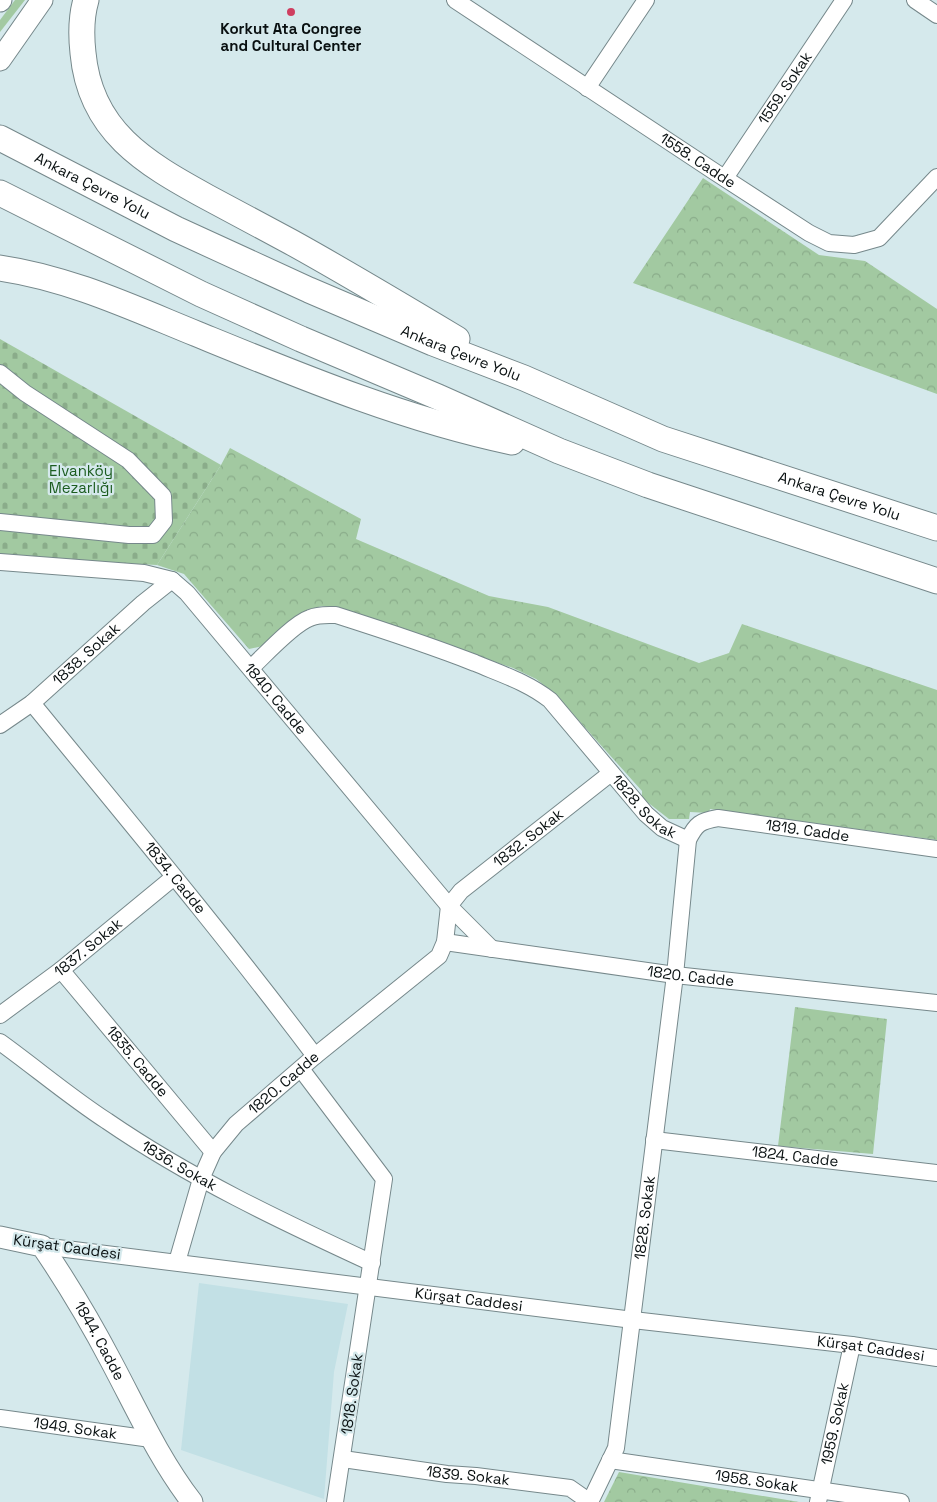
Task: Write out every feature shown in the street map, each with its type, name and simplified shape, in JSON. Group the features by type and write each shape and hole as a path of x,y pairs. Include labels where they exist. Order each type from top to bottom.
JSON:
{"highway":[{"path":"86,0 82,33 84,65 92,92 111,126 140,156 162,172 292,243 524,378"},
{"name":"Ankara Çevre Yolu","path":"0,138 176,229 309,290 433,343 524,378 663,439 937,528"},
{"path":"0,193 201,294 301,340 438,397 559,451 648,484 937,581"},
{"path":"0,268 26,271 81,288 370,402 467,432 559,451"}],"main road":[{"path":"0,60 42,0"},
{"name":"Kürşat Caddesi","path":"1,1236 42,1246"},
{"name":"1844. Cadde","path":"42,1246 71,1289 112,1363 150,1439 192,1502"}],"street":[{"name":"1558. Cadde","path":"455,0 809,233 829,244 854,245 879,238 937,177"},
{"path":"588,88 646,0"},
{"name":"1559. Sokak","path":"725,178 844,0"},
{"path":"915,0 937,15"},
{"path":"0,373 25,394 128,460 163,496 164,520 153,535 129,535 0,522"},
{"name":"1840. Cadde","path":"0,562 144,572 172,580 187,593 251,668 449,906 492,949"},
{"name":"1838. Sokak","path":"0,725 32,703 143,603 172,580"},
{"name":"1828. Sokak","path":"251,668 308,618 321,614 336,615 437,648 522,682 537,690 550,700 646,814 662,828 688,840 675,975 616,1448 590,1502"},
{"name":"1834. Cadde","path":"32,703 276,1004 315,1056"},
{"name":"1832. Sokak","path":"449,906 461,891 473,881 611,773"},
{"name":"1819. Cadde","path":"688,840 695,826 705,820 718,818 937,849"},
{"name":"1837. Sokak","path":"0,1015 61,970 174,877"},
{"name":"1820. Cadde","path":"177,1262 201,1179 213,1152 236,1124 315,1056 439,956 445,942 449,906"},
{"name":"1820. Cadde","path":"445,942 675,975 937,1003"},
{"name":"1835. Cadde","path":"61,970 213,1152"},
{"name":"1836. Sokak","path":"0,1042 107,1122 201,1179 270,1215 372,1263"},
{"path":"301,1069 384,1179 368,1286"},
{"name":"1824. Cadde","path":"654,1140 937,1173"},
{"name":"Kürşat Caddesi","path":"42,1246 633,1320 852,1345 937,1358"},
{"name":"1818. Sokak","path":"336,1502 368,1286"},
{"name":"1959. Sokak","path":"820,1496 852,1345"},
{"name":"1949. Sokak","path":"0,1418 150,1439"},
{"name":"1839. Sokak","path":"343,1459 447,1474 570,1488 590,1502"},
{"name":"1958. Sokak","path":"610,1460 820,1496 901,1502"}],"shaded area":[{"path":"199,1283 348,1304 334,1372 324,1499 181,1450"}],"green space":[{"path":"15,0 25,0 0,32 0,20"},
{"path":"703,178 819,255 865,261 937,309 937,394 633,283"},
{"name":"Elvanköy Mezarlığı","path":"0,339 221,465 157,565 0,557"},
{"path":"230,448 361,519 356,539 489,596 548,607 699,663 729,653 742,624 937,690 937,840 710,809 709,813 690,812 689,819 669,819 642,798 642,791 554,693 536,679 513,668 339,609 322,606 307,610 263,646 249,649 184,574 157,565"},
{"path":"795,1007 887,1019 873,1154 778,1146"},
{"path":"619,1472 799,1502 604,1502"}],"place":[{"name":"Korkut Ata Congree and Cultural Center","path":"291,12"}]}
